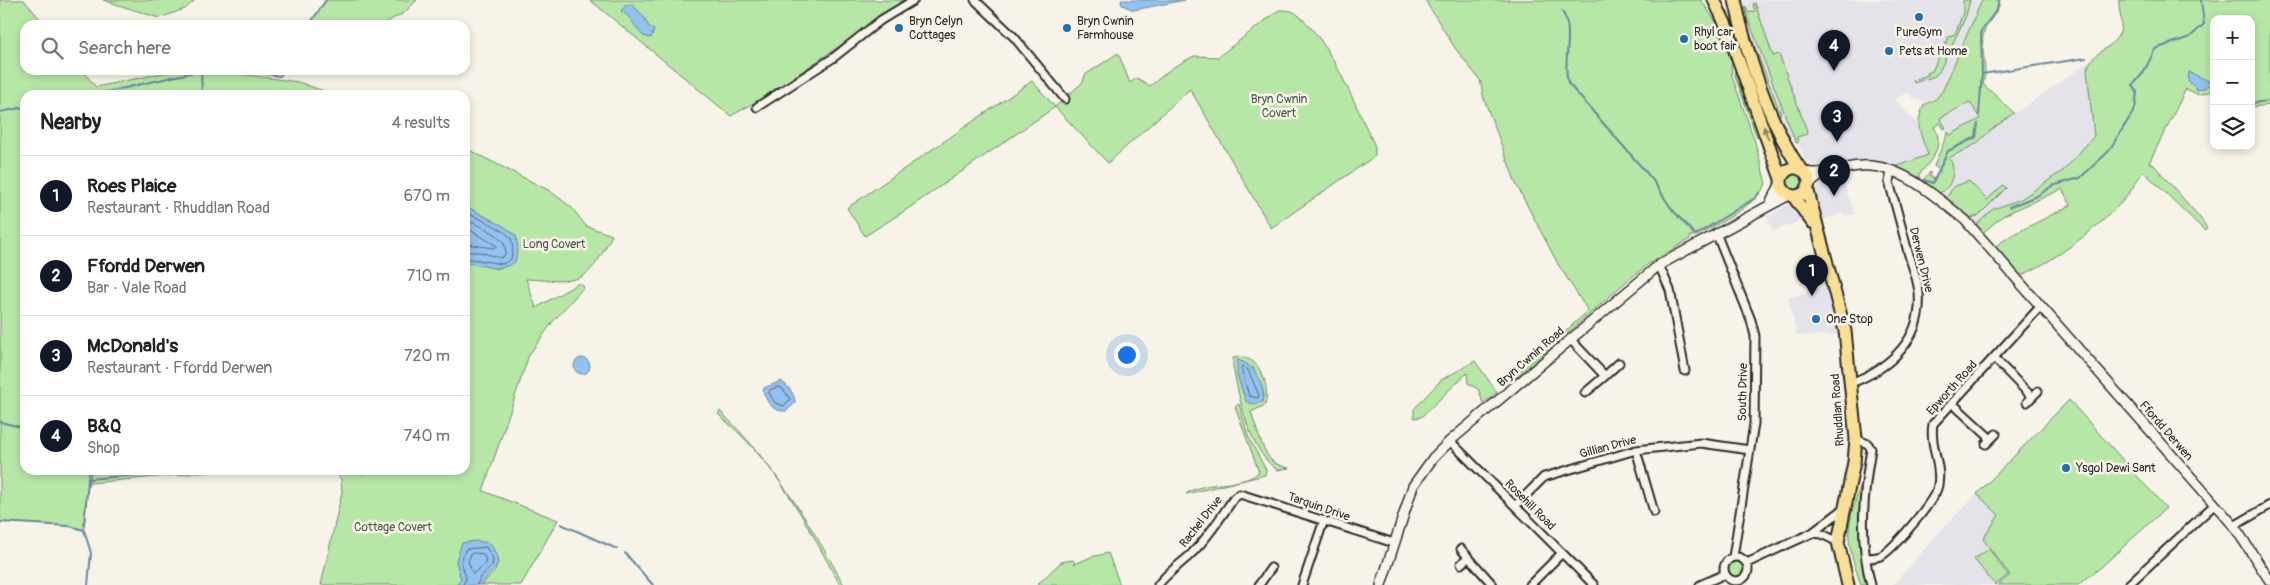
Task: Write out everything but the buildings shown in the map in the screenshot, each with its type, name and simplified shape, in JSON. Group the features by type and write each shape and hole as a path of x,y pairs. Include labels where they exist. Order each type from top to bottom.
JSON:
{"main road":[{"path":"1714,0 1726,25 1784,190 1807,213 1818,235"},
{"path":"1735,0 1746,44 1775,122 1785,146 1808,179 1818,235"},
{"path":"1781,181 1789,170 1802,171"},
{"path":"1791,195 1801,194 1808,187"},
{"name":"Rhuddlan Road","path":"1818,235 1841,309 1856,439 1854,462 1838,542 1848,585"}],"street":[{"path":"757,107 833,58 881,20 914,0"},
{"path":"975,0 1014,37 1066,99"},
{"name":"Ffordd Derwen","path":"1802,171 1822,174 1861,166 1891,171 1919,186 1965,220 2234,526 2270,581"},
{"name":"Derwen Drive","path":"1851,383 1868,376 1899,355 1910,338 1918,317 1919,291 1889,182 1891,171"},
{"name":"Ffordd Derwen","path":"1808,187 1822,174"},
{"path":"1765,208 1781,181"},
{"name":"Bryn Cwnin Road","path":"1380,585 1414,486 1433,458 1450,441 1659,265 1716,232 1791,195"},
{"name":"South Drive","path":"1716,232 1751,320 1755,336 1754,424 1733,557"},
{"path":"1659,265 1670,290 1685,371"},
{"name":"Epworth Road","path":"1866,558 1885,554 1934,499 1938,486 1939,472 1931,436 1933,424 2040,307"},
{"path":"1571,340 1605,376"},
{"path":"1994,358 2030,399 2038,391"},
{"path":"1585,393 1619,363"},
{"path":"1952,403 1991,439"},
{"path":"1856,439 1868,444 1870,449 1864,492 1866,558 1871,585"},
{"name":"Rosehill Road","path":"1450,441 1594,585"},
{"name":"Gillian Drive","path":"1515,506 1544,477 1636,450 1701,443 1750,450"},
{"path":"1636,450 1654,512"},
{"name":"Tarquin Drive","path":"1234,494 1249,495 1394,543"},
{"name":"Rachel Drive","path":"1160,584 1205,538 1234,494"},
{"path":"2128,585 2214,505"},
{"path":"2234,526 2270,505"},
{"path":"1747,563 1812,533 1845,508"},
{"path":"1302,585 1324,520"},
{"path":"1812,533 1822,534 1838,542"},
{"path":"1461,549 1493,585"},
{"path":"1530,585 1562,553"},
{"path":"1461,564 1468,557"},
{"path":"1724,574 1726,562 1733,557 1741,558 1747,563"},
{"path":"1724,574 1730,580 1744,582 1747,574 1747,563"},
{"path":"1259,585 1271,568"},
{"path":"1700,585 1724,574"}],"shaded area":[{"path":"1737,0 1986,0 1943,90 1936,99 1926,103 1913,98 1908,93 1894,99 1917,123 1929,155 1894,167 1858,161 1816,167 1805,161 1796,137 1806,134 1807,131 1789,137 1786,128 1782,129"},
{"path":"2089,62 2087,70 2094,136 2064,170 2021,199 1993,209 1977,224 1932,191 1949,159"},
{"path":"1970,102 1980,119 1950,135 1940,118"},
{"path":"1841,175 1855,214 1844,216 1843,213 1822,221 1815,197 1815,190 1822,182"},
{"path":"1788,204 1794,206 1804,220 1773,231 1767,217"},
{"path":"1828,286 1837,335 1797,336 1788,298"},
{"name":"Ysgol Dewi Sant","path":"2069,400 2166,508 2100,568 2078,585 1893,585 1942,529"}],"green space":[{"path":"0,0 24,0 41,20 20,20 20,75 86,75 96,87 153,75 248,75 298,82 321,90 20,90 20,475 89,475 84,530 69,526 0,522"},
{"path":"103,0 195,0 185,9 159,18"},
{"path":"326,0 417,0 404,13 391,20 312,20"},
{"path":"590,0 908,0 761,99 731,116"},
{"path":"1425,0 1701,0 1716,22 1731,61 1732,76 1755,142 1766,184 1753,200 1735,214 1697,236 1690,236 1690,239 1647,265 1507,386 1504,386 1588,311 1558,264 1517,186 1484,99 1480,80 1455,48"},
{"path":"1963,0 1970,0 1966,16 1939,72 1935,76 1914,83 1913,80 1928,75 1927,73 1932,71 1949,36 1955,34 1963,13"},
{"path":"1982,0 2000,0 1998,9 1984,32 1985,78 1983,84 2014,113 1976,144 1949,158 1953,167 1952,178 1950,184 1938,193 1924,185 1924,179 1930,172 1930,176 1934,179 1940,170 1934,166 1948,132 1950,135 1980,119 1970,102 1940,118 1946,128 1944,129 1940,123 1934,127 1937,133 1938,146 1929,163 1920,173 1920,180 1875,162 1894,167 1928,155 1919,125 1921,113 1924,105 1936,99 1943,90"},
{"path":"2119,0 2270,0 2270,105 2255,107 2255,15 2210,15 2210,91 2199,95 2186,89 2149,163 2153,164 2201,219 2207,228 2205,231 2143,171 2130,192 2098,225 2071,246 2043,264 2015,278 1991,249 2012,235 2071,205 2062,189 2004,215 1980,235 1973,228 1993,209 2021,199 2064,170 2094,136 2087,70 2092,59 2110,45 2120,32"},
{"path":"1755,3 1773,56 1779,54 1807,131 1807,134 1797,137 1798,143 1796,143 1748,19 1745,6 1749,13 1755,11 1753,4"},
{"name":"Bryn Cwnin Covert","path":"1279,10 1289,10 1307,23 1330,55 1375,146 1375,156 1271,228 1190,89 1108,163 1055,107 1083,82 1085,75 1118,53 1130,83 1137,78 1150,86 1172,68 1194,56 1218,57"},
{"path":"1745,22 1781,114 1776,115"},
{"path":"1734,65 1759,135 1757,138 1735,76"},
{"path":"1032,81 1055,107 906,210 865,236 847,208"},
{"path":"470,151 550,191 571,207 586,226 612,235 595,264 588,273 580,278 559,281 526,279 536,308 579,283 584,287 554,320 529,355 483,491 558,520 521,585 481,585 496,570 475,541 462,544 456,561 461,579 457,585 321,585 342,492 341,479 338,475 470,475 470,263 498,269 516,236 505,227 470,209"},
{"path":"1794,173 1800,176 1803,182 1800,188 1794,191 1788,188 1785,182 1788,176"},
{"path":"1969,181 1987,200 2003,185 2006,188 1978,216 1971,218 1946,199 1953,187"},
{"path":"1241,357 1248,359 1260,370 1266,388 1265,405 1251,412 1268,456 1275,463 1289,468 1277,470 1267,461 1252,437 1238,393 1233,358","holes":["1253,367 1264,394 1263,402 1246,401 1240,384"]},
{"path":"1475,361 1497,392 1483,404 1479,390 1468,383 1467,373 1421,417 1414,418 1414,409 1441,380"},
{"name":"Ysgol Dewi Sant","path":"2069,400 2166,508 2100,568 2078,585 1998,585 2010,575 1983,539 1999,515 1977,494"},
{"path":"1239,404 1248,436 1266,470 1265,475 1243,480 1259,472 1235,407"},
{"path":"720,411 739,430 757,452 718,414"},
{"path":"91,475 177,475 90,483"},
{"path":"1241,481 1186,494 1194,489"},
{"path":"782,484 803,515 844,585 840,585"},
{"path":"1860,487 1861,542 1868,585 1861,585 1852,557 1849,536 1851,515"},
{"path":"1989,549 2008,575 1995,585 1974,559"},
{"path":"1108,553 1120,585 1037,585 1061,562 1073,560 1075,564 1091,557"},
{"path":"1736,560 1744,568 1736,576 1728,568"}],"water":[{"path":"1121,0 1185,0 1134,10 1122,5"},
{"path":"626,5 632,5 643,15 649,27 654,30 651,38 643,36 628,16 621,11"},
{"path":"2189,72 2210,82 2210,86 2197,90 2188,80"},
{"path":"470,209 505,227 516,236 518,249 515,262 508,266 496,268 470,264"},
{"path":"582,358 590,366 582,374 574,366"},
{"path":"1237,360 1249,365 1258,376 1263,389 1263,402 1252,404 1246,401 1237,375"},
{"path":"781,381 791,391 795,400 795,403 786,411 777,410 771,406 763,391 764,388"},
{"path":"475,541 490,543 498,563 481,585 457,585 461,579 456,561 462,543"}],"waterway":[{"path":"312,20 326,0"},
{"path":"1979,115 1982,74 1981,31 1997,9 1999,0"},
{"path":"2009,207 2037,196 2052,186 2080,178 2108,152 2135,109 2137,92 2133,85 2144,72 2155,49 2190,37 2204,24 2201,0"},
{"path":"1562,11 1568,28 1566,65 1568,83 1652,179 1671,208 1694,234 1697,234 1755,198 1760,192"},
{"path":"1982,74 2086,58"},
{"path":"116,90 181,75"},
{"path":"201,75 202,90"},
{"path":"273,75 281,75"},
{"path":"2255,103 2270,101"},
{"path":"0,112 20,108"},
{"path":"1924,180 1933,183 1948,151 1976,137 1978,124"},
{"path":"1898,169 1921,179"},
{"path":"0,422 20,427"},
{"path":"84,524 89,475"},
{"path":"88,479 136,475"},
{"path":"0,522 69,526 84,530 91,553 88,585"},
{"path":"561,524 617,549"},
{"path":"625,553 653,585"}],"place":[{"name":"PureGym","path":"1919,17"},
{"name":"Bryn Celyn Cottages","path":"899,28"},
{"name":"Bryn Cwnin Farmhouse","path":"1067,28"},
{"name":"Rhyl car boot fair","path":"1684,39"},
{"name":"Pets at Home","path":"1889,51"},
{"name":"B&Q","path":"1834,71"},
{"name":"McDonald's","path":"1837,142"},
{"name":"Ffordd Derwen","path":"1834,196"},
{"name":"Roes Plaice","path":"1812,296"},
{"name":"One Stop","path":"1816,319"},
{"name":"Ysgol Dewi Sant","path":"2066,468"}],"park label":[{"name":"Long Covert","path":"554,244"},
{"name":"Cottage Covert","path":"393,527"}]}
